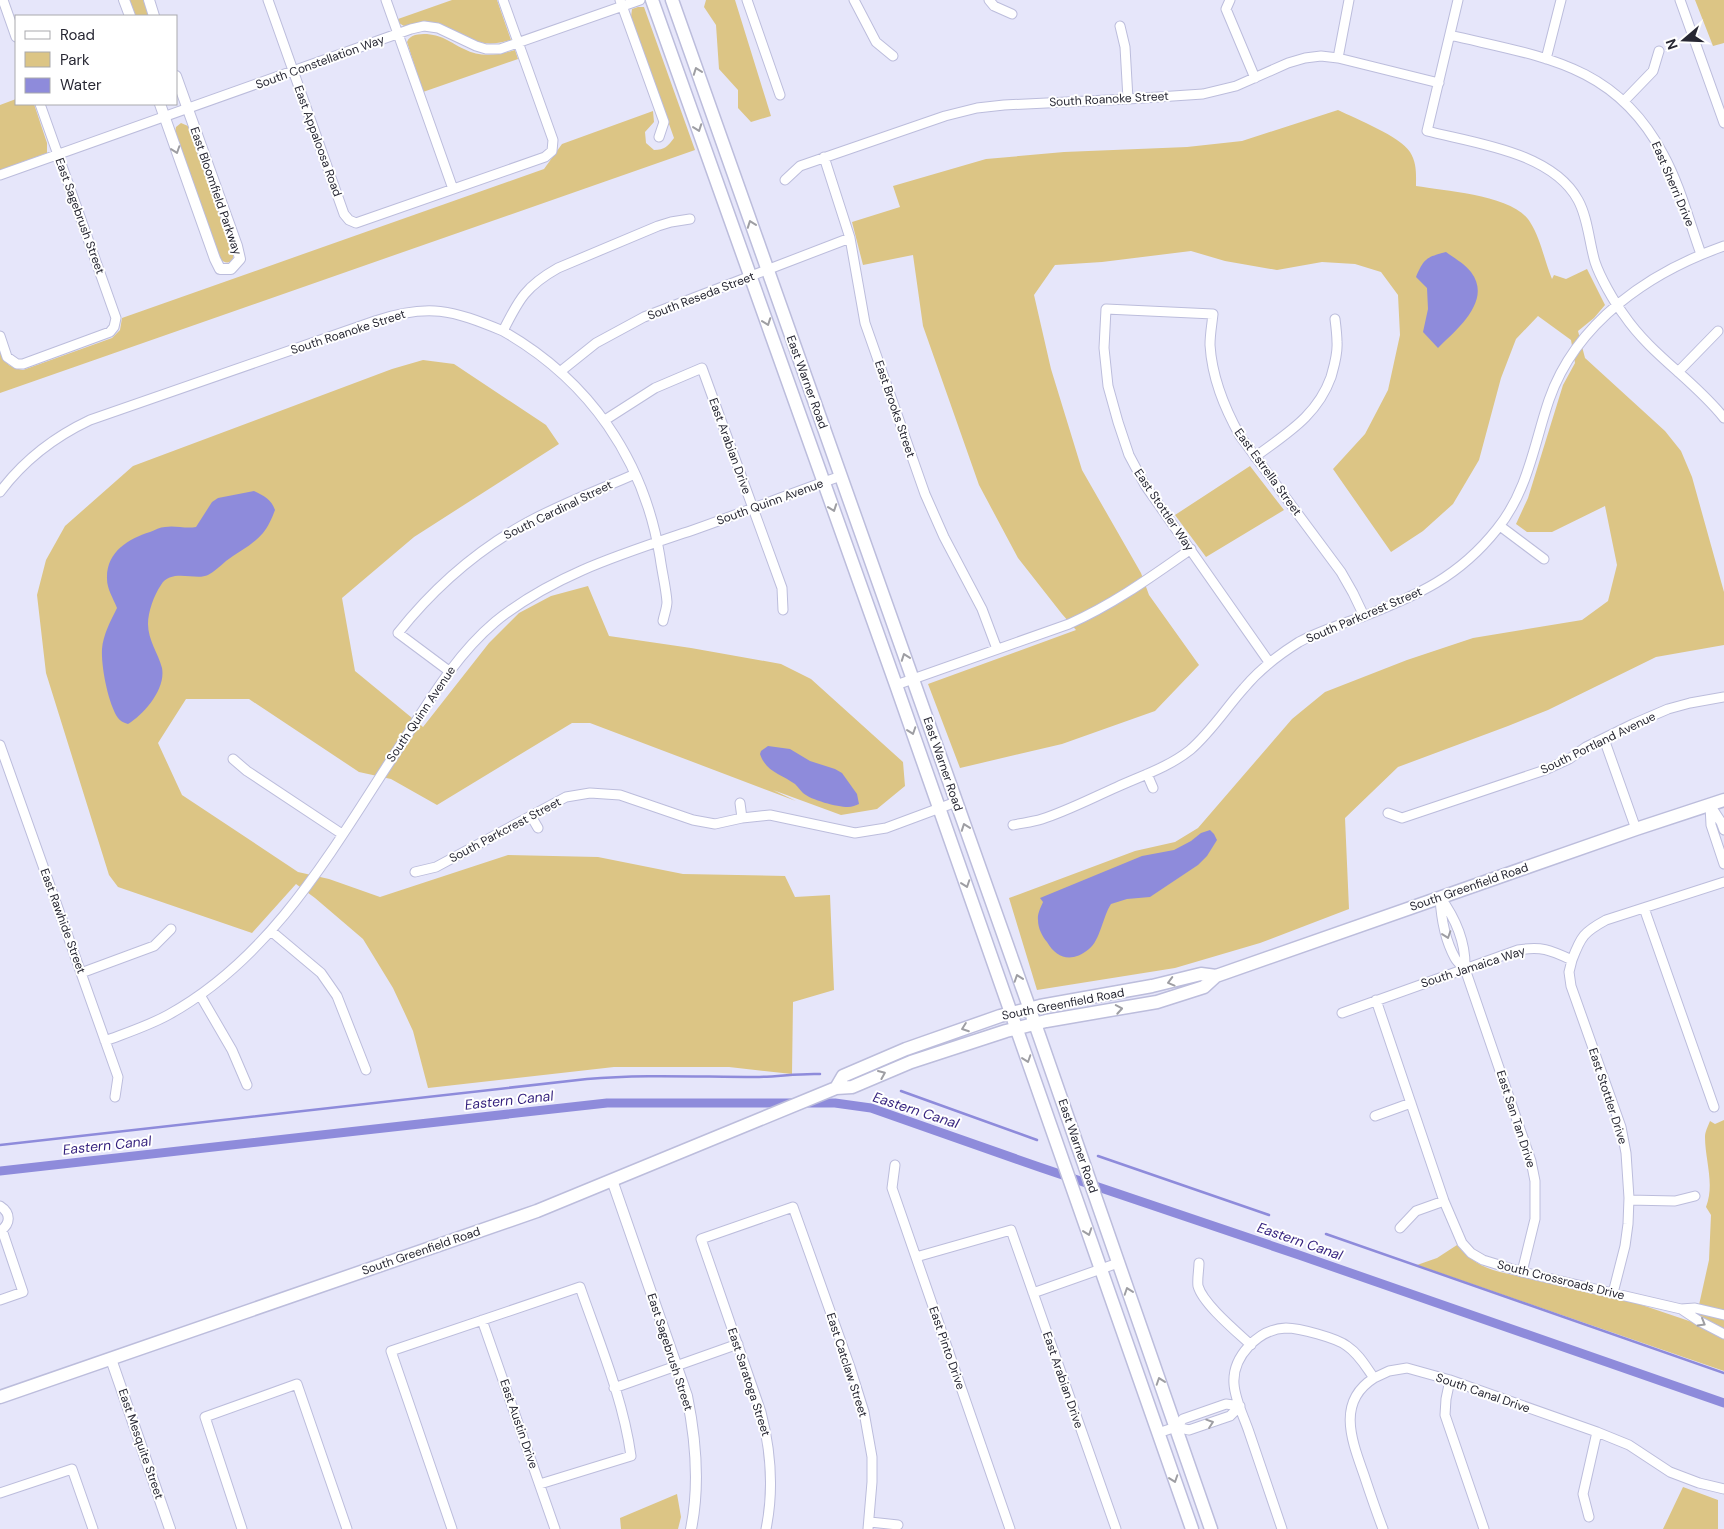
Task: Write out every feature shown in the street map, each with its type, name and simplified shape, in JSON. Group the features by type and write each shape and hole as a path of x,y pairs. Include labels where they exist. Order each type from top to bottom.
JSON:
{"main road":[{"name":"East Warner Road","path":"652,0 896,685 1192,1529"},
{"name":"East Warner Road","path":"672,0 1035,1024 1211,1529"},
{"name":"South Greenfield Road","path":"0,1397 537,1211 836,1088 852,1087 911,1062 1016,1028 1157,1002 1204,987 1216,976 1636,828 1724,800"},
{"name":"South Greenfield Road","path":"836,1088 843,1076 906,1049 1011,1013 1152,986 1201,974 1216,976"}],"street":[{"path":"3,0 15,34"},
{"path":"124,0 130,15"},
{"path":"148,0 154,15"},
{"name":"East Appaloosa Road","path":"268,0 346,218 352,222 358,222 453,189"},
{"path":"386,0 453,189 545,157 552,151 553,140 503,0"},
{"name":"South Constellation Way","path":"0,175 424,26 438,28 451,33 463,41 486,49 500,49 518,44 621,3 640,0"},
{"path":"747,0 780,95"},
{"path":"854,0 876,42 893,56"},
{"path":"989,0 994,6 1012,14"},
{"path":"1230,0 1226,9 1255,78"},
{"path":"1338,58 1349,0"},
{"path":"1458,0 1427,131 1514,152 1540,164 1562,180 1578,200 1596,264 1617,306 1633,329 1661,358 1709,401 1724,418"},
{"path":"1546,59 1561,0"},
{"path":"1680,0 1721,103 1724,123"},
{"path":"621,3 664,122 660,137"},
{"path":"1120,26 1125,47 1128,99"},
{"name":"East Sherri Drive","path":"1450,35 1546,59 1577,70 1602,84 1624,101 1639,116 1664,156 1702,254"},
{"path":"1624,101 1653,71 1659,51"},
{"name":"South Roanoke Street","path":"785,180 800,166 824,157 944,116 977,108 1128,99 1218,91 1305,58 1321,56 1338,58 1438,83"},
{"name":"East Bloomfield Parkway","path":"160,105 215,259 220,269 231,268 240,259 178,82"},
{"name":"East Sagebrush Street","path":"0,336 7,357 17,364 23,364 110,332 114,328 116,318 40,105"},
{"name":"East Brooks Street","path":"824,157 850,238 865,323 925,494 944,537 982,609 997,649"},
{"path":"663,621 667,603 657,542 645,498 635,474 604,420 579,388 561,371 523,342 503,331 524,293 542,276 658,226 690,219"},
{"name":"South Reseda Street","path":"561,371 596,343 628,325 850,238"},
{"name":"South Parkcrest Street","path":"1013,825 1040,820 1148,774 1174,760 1190,750 1244,687 1270,662 1302,641 1414,596 1439,582 1461,566 1476,553 1500,526 1519,495 1532,461 1548,402 1558,375 1577,346 1597,323 1646,283 1674,266 1724,246"},
{"name":"East Stottler Way","path":"1213,314 1106,309 1104,348 1108,386 1129,455 1145,485 1270,662"},
{"name":"South Roanoke Street","path":"0,492 8,480 42,449 56,438 90,420 393,315 431,310 448,312 473,318 503,331"},
{"name":"East Estrella Street","path":"1213,314 1210,343 1213,366 1218,389 1227,412 1240,436 1341,572 1354,593 1364,616"},
{"path":"1255,456 1290,431 1312,412 1325,393 1334,368 1338,343 1335,319"},
{"path":"1678,372 1718,331"},
{"name":"East Arabian Drive","path":"604,420 655,388 702,368 782,588 783,610"},
{"name":"South Cardinal Street","path":"449,671 398,633 433,592 500,538 546,513 635,474"},
{"name":"South Quinn Avenue","path":"105,1041 153,1023 200,995 245,959 271,932 299,898 449,671 494,623 547,586 594,564 841,476"},
{"path":"1500,526 1544,559"},
{"path":"896,685 1069,624 1095,612 1123,596 1190,549"},
{"name":"South Portland Avenue","path":"1388,813 1402,818 1545,770 1604,739 1668,710 1690,703 1724,697"},
{"path":"1604,739 1636,828"},
{"name":"East Rawhide Street","path":"0,745 118,1077 115,1097"},
{"path":"233,758 247,771 342,834"},
{"path":"1148,774 1153,788"},
{"name":"South Parkcrest Street","path":"415,872 436,868 566,797 590,793 620,795 693,820 715,824 742,818 770,815 855,832 886,828 956,802"},
{"path":"740,803 742,818"},
{"path":"1710,805 1724,830"},
{"path":"1710,805 1711,825 1724,864"},
{"path":"531,816 538,828"},
{"path":"1572,960 1578,945 1588,930 1606,920 1724,882"},
{"name":"East San Tan Drive","path":"1440,897 1441,920 1455,958 1465,969 1534,1174 1535,1219 1522,1272"},
{"path":"1644,908 1714,1107"},
{"path":"81,973 154,946 171,929"},
{"path":"271,932 321,973 330,984 337,996 366,1070"},
{"name":"South Jamaica Way","path":"1342,1013 1518,950 1534,948 1550,950 1572,960"},
{"name":"East Stottler Drive","path":"1572,960 1569,972 1571,986 1621,1127 1626,1152 1628,1200 1625,1246 1613,1293"},
{"path":"200,995 232,1050 247,1085"},
{"name":"South Crossroads Drive","path":"1376,1000 1444,1201 1462,1243 1471,1253 1482,1260 1522,1272 1682,1309 1695,1308 1724,1315"},
{"path":"1376,1116 1411,1103"},
{"name":"East Pinto Drive","path":"895,1165 892,1188 1010,1529"},
{"name":"East Sagebrush Street","path":"612,1180 687,1396 694,1443 696,1486 691,1529"},
{"path":"1628,1200 1675,1201 1695,1196"},
{"path":"1400,1228 1416,1212 1444,1201"},
{"path":"0,1206 6,1210 8,1219 8,1224 1,1231 24,1292 0,1300"},
{"name":"East Saratoga Street","path":"766,1529 770,1489 768,1436 701,1239 792,1208"},
{"name":"East Catclaw Street","path":"792,1208 850,1367 864,1412 872,1457 869,1526"},
{"name":"East Arabian Drive","path":"916,1257 1011,1230 1116,1529"},
{"path":"1199,1262 1198,1285 1204,1297 1250,1345"},
{"path":"1033,1293 1118,1263"},
{"path":"452,1529 391,1351 580,1286 627,1431 631,1456 540,1484"},
{"name":"South Crossroads Drive","path":"1682,1309 1699,1321 1724,1334"},
{"name":"East Austin Drive","path":"482,1320 555,1529"},
{"path":"1282,1529 1234,1384 1236,1364 1250,1345 1264,1334 1285,1328 1312,1332 1346,1345 1362,1360 1374,1378 1363,1385 1355,1397 1350,1414 1352,1440 1382,1529"},
{"path":"614,1388 738,1344"},
{"name":"East Mesquite Street","path":"111,1359 170,1529"},
{"name":"South Canal Drive","path":"1374,1378 1389,1371 1407,1368 1450,1380 1597,1432 1629,1445 1670,1472 1699,1483 1724,1489"},
{"path":"1450,1380 1445,1415 1484,1529"},
{"path":"242,1529 205,1417 297,1384 347,1529"},
{"path":"1158,1433 1176,1427 1189,1430 1230,1416 1240,1406"},
{"path":"1589,1517 1583,1494 1597,1432"},
{"path":"0,1494 72,1469 93,1529"},
{"path":"869,1526 898,1525"}],"green space":[{"path":"128,0 144,0 150,15 134,15"},
{"path":"452,0 497,0 511,40 499,43 482,43 471,40 440,25 422,23 404,26 399,23 398,19"},
{"path":"706,0 735,0 771,116 751,122 738,108 738,90 719,69 716,25 704,7"},
{"path":"1695,0 1724,0 1724,43 1713,46"},
{"path":"644,7 695,150 0,393 0,351 8,364 23,370 112,338 120,330 122,318 544,169 562,144 653,111 654,122 645,132 646,143 654,150 666,147 674,138 631,17 632,9"},
{"path":"418,34 443,38 477,54 496,54 515,50 518,59 423,92 407,42 408,39"},
{"path":"15,99 15,105 34,105 47,143 47,153 0,170 0,105"},
{"path":"1338,110 1388,134 1405,146 1414,160 1416,186 1461,192 1495,200 1522,213 1530,222 1537,235 1552,279 1554,275 1566,279 1587,269 1605,305 1594,318 1578,331 1585,358 1665,431 1681,451 1692,477 1724,592 1724,645 1656,657 1548,710 1398,767 1345,818 1349,909 1260,943 1175,968 1037,990 1009,898 1135,851 1175,842 1198,828 1292,719 1325,692 1407,660 1473,638 1582,620 1608,601 1617,565 1605,506 1552,532 1527,532 1516,524 1528,498 1563,385 1575,363 1571,340 1538,316 1516,339 1501,378 1479,460 1453,504 1423,531 1391,552 1333,469 1365,434 1388,390 1400,335 1398,295 1381,272 1355,264 1322,262 1277,270 1225,261 1191,251 1102,262 1055,265 1034,295 1051,369 1082,470 1141,573 1149,595 1199,665 1155,711 1062,744 960,768 928,684 1076,630 1018,558 979,485 923,326 913,255 863,265 852,222 900,207 893,186 986,159 1064,152 1187,147 1242,141"},
{"path":"181,123 188,126 233,253 233,259 230,262 220,259 175,132 176,127"},
{"path":"423,360 454,364 546,425 559,444 414,537 342,598 355,671 423,727 489,643 519,613 551,596 588,586 609,636 781,664 811,679 903,762 905,786 877,809 841,815 773,790 796,801 590,723 572,723 437,805 391,779 359,772 249,699 186,699 158,743 182,795 298,872 329,879 380,897 508,855 598,857 683,874 785,876 795,897 830,895 834,990 793,1002 792,1074 729,1067 614,1067 428,1088 413,1031 393,988 363,939 296,884 252,933 118,887 109,875 46,673 37,595 46,560 65,526 133,466 392,369"},
{"path":"1250,466 1284,510 1206,557 1175,515"},
{"path":"1724,1120 1724,1371 1417,1265 1437,1258 1457,1245 1476,1262 1493,1270 1636,1303 1695,1323 1709,1260 1711,1215 1706,1207 1709,1198 1710,1181 1705,1135 1710,1121 1715,1124"},
{"path":"1683,1487 1718,1500 1718,1529 1663,1529"},
{"path":"677,1494 681,1517 678,1529 621,1529 620,1518"}],"water":[{"path":"1446,252 1471,272 1477,283 1478,294 1470,314 1438,348 1423,332 1428,309 1427,288 1416,277 1427,259"},
{"path":"254,491 269,500 275,510 263,533 250,545 208,575 171,577 165,580 158,589 150,609 148,630 162,668 161,684 141,714 128,724 122,722 114,711 108,694 102,656 104,638 117,608 107,583 110,561 114,554 134,538 163,527 196,527 212,502 218,498"},
{"path":"768,746 790,749 810,761 842,773 857,794 859,804 849,807 837,806 807,796 795,784 766,765 760,754"},
{"path":"1210,830 1217,840 1207,856 1198,865 1150,897 1127,899 1111,904 1096,940 1083,953 1071,957 1060,955 1051,948 1043,937 1038,923 1043,902 1040,898 1142,856 1174,850 1201,833"}],"waterway":[{"path":"0,1145 608,1077 763,1077 820,1074"},
{"path":"901,1091 1037,1140"},
{"name":"Eastern Canal","path":"0,1171 607,1103 835,1103 871,1108 1724,1403"},
{"path":"1098,1156 1269,1215"},
{"path":"1326,1234 1724,1373"}]}
